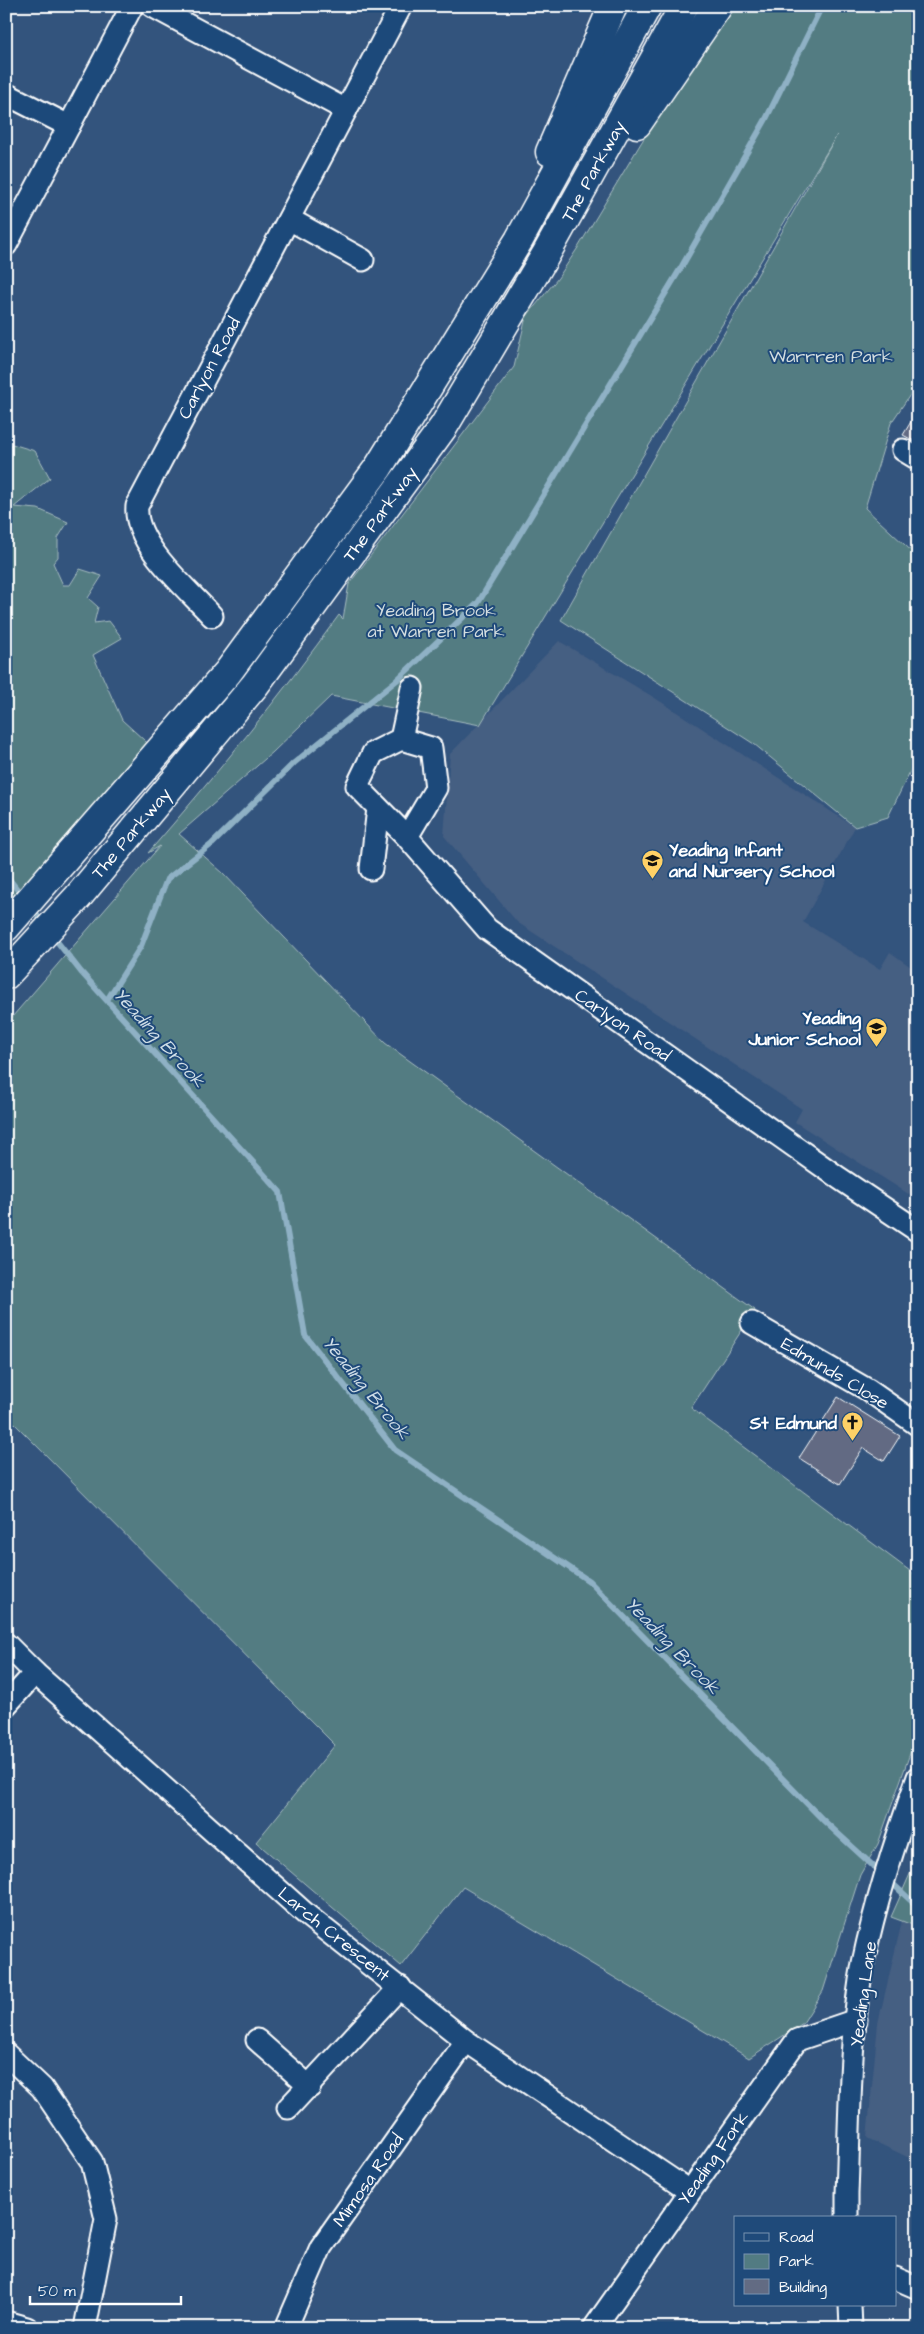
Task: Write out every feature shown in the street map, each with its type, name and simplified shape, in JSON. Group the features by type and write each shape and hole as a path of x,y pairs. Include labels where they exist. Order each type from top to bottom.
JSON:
{"highway":[{"path":"519,240 555,139 613,6"},
{"name":"The Parkway","path":"6,927 50,879 228,672 372,476 519,240 647,6"},
{"name":"The Parkway","path":"13,967 78,896 261,677 444,426 545,256 684,6"},
{"path":"545,256 718,6"}],"street":[{"path":"6,245 132,6"},
{"path":"152,6 346,110"},
{"name":"Carlyon Road","path":"212,616 146,542 137,522 137,506 402,6"},
{"path":"6,94 69,126"},
{"path":"289,219 363,260"},
{"path":"407,837 436,788 431,748 401,739 412,688"},
{"name":"Carlyon Road","path":"401,739 373,753 357,786 407,837 487,929 839,1178 918,1231"},
{"path":"371,869 378,808"},
{"name":"Edmunds Close","path":"752,1323 868,1390 918,1425"},
{"name":"Larch Crescent","path":"6,1644 35,1673 308,1916 466,2041 689,2191"},
{"path":"6,1705 35,1673"},
{"name":"Yeading Lane","path":"847,2216 856,2020 863,1963 889,1863 918,1777"},
{"path":"288,2108 310,2087 400,1987"},
{"name":"Yeading Fork","path":"594,2328 797,2040 856,2020"},
{"path":"257,2040 310,2087"},
{"name":"Mimosa Road","path":"286,2328 321,2247 466,2041"},
{"path":"6,2054 42,2088 92,2162 106,2219 85,2328"},
{"path":"896,2278 918,2288"},
{"path":"850,2306 851,2328"},
{"path":"6,2322 27,2328"}],"shaded area":[{"name":"Yeading Infant and Nursery School","path":"559,641 655,698 855,827 803,922 880,969 890,952 918,972 918,1200 795,1122 802,1109 517,922 444,836 450,754"},
{"path":"902,1921 918,1927 918,2162 867,2138 878,2023"}],"green space":[{"path":"728,6 918,6 918,383 891,423 865,508 918,557 918,755 888,817 855,827 754,744 561,620 837,135 480,725 331,696 273,752 179,834 223,873 385,1043 755,1310 691,1408 918,1577 918,1731 878,1844 860,1875 823,1991 803,2023 749,2058 463,1887 401,1966 256,1842 335,1745 6,1415 6,1024 160,846 148,853 246,736 339,615 343,619 349,584 514,367 526,317 558,278 579,246 641,143"},
{"path":"12,444 35,451 50,478 14,507 38,509 68,522 58,538 58,557 53,563 63,585 70,585 80,569 102,576 88,598 98,607 94,623 109,621 122,638 93,655 122,720 155,750 6,913 6,458"},
{"path":"918,1856 918,1927 891,1917"}],"building":[{"path":"918,410 918,443 903,435"},
{"name":"St Edmund","path":"838,1397 900,1436 884,1461 863,1448 840,1484 799,1458"}],"waterway":[{"path":"107,1000 141,946 167,879 212,844 294,763 397,680 478,603 682,266 766,119 822,6"},
{"name":"Yeading Brook","path":"6,875 23,897"},
{"name":"Yeading Brook","path":"31,907 45,925"},
{"name":"Yeading Brook","path":"52,935 81,972 280,1192 305,1335 395,1450 589,1581 823,1820 918,1907"}],"place":[{"name":"Yeading Infant and Nursery School","path":"653,879"},
{"name":"Yeading Junior School","path":"877,1047"},
{"name":"St Edmund","path":"853,1442"}],"park label":[{"name":"Warrren Park","path":"831,356"},
{"name":"Yeading Brook at Warren Park","path":"436,620"}]}
